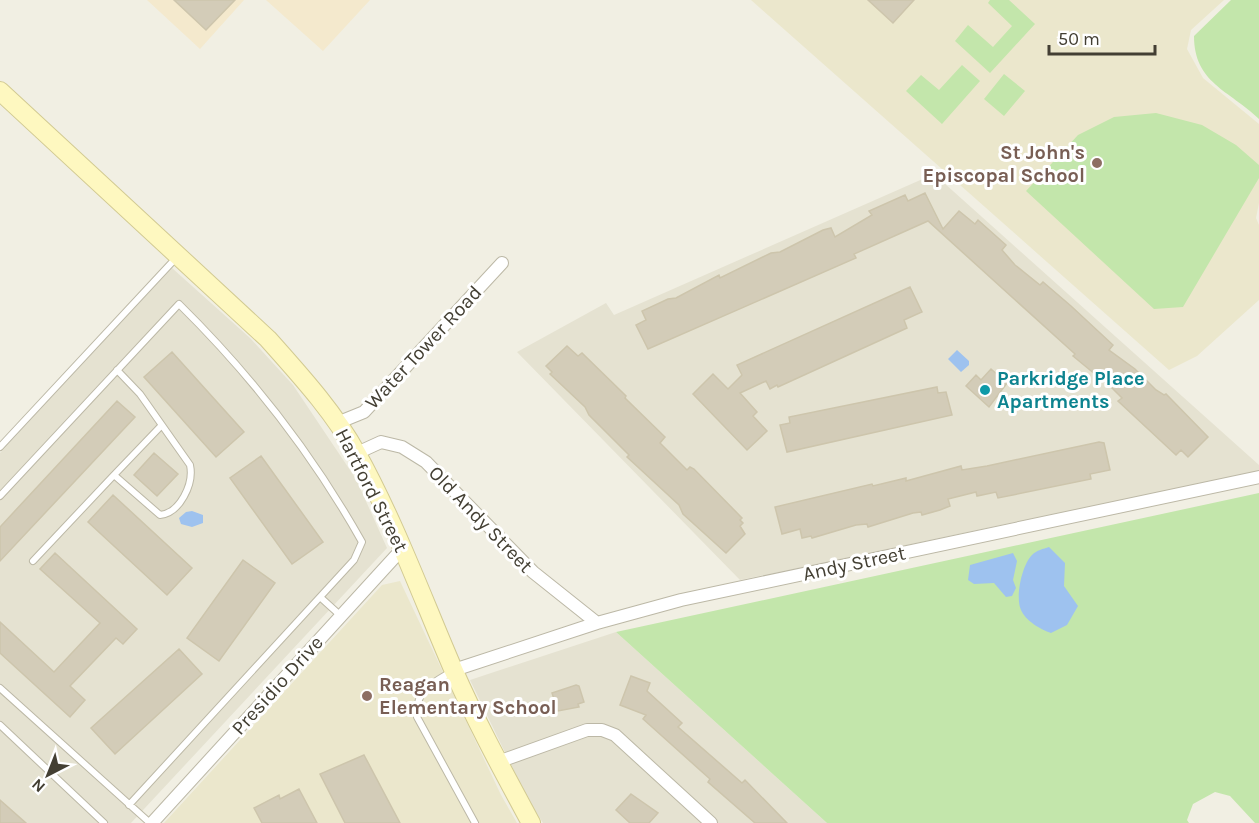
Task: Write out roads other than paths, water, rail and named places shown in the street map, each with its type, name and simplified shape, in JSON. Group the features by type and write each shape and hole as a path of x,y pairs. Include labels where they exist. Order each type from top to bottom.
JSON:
{"street":[{"name":"Hartford Street","path":"0,91 268,339 337,423 357,453 403,548 454,670 498,762 531,823"},
{"name":"Water Tower Road","path":"337,423 364,412 502,263"},
{"name":"Old Andy Street","path":"357,453 381,442 402,447 426,462 533,572 597,623"},
{"name":"Andy Street","path":"454,670 597,623 681,600 1259,477"},
{"name":"Presidio Drive","path":"151,823 403,548"},
{"path":"498,762 587,730 603,730 615,735 711,823"}],"lane":[{"path":"0,447 177,257"},
{"path":"0,496 179,304 259,389 307,452 362,542 354,560 129,805"},
{"path":"114,475 156,513 164,515 173,510 188,489 191,471 184,454 160,427 140,394 117,370"},
{"path":"33,561 160,427"},
{"path":"320,597 341,616"},
{"path":"454,670 432,682 422,693 416,702 417,717 475,823"},
{"path":"0,688 151,823"},
{"path":"0,725 104,823"}],"water":[{"path":"957,350 969,361 969,365 961,372 948,359"},
{"path":"192,511 203,515 203,523 192,527 181,524 179,518 186,512"},
{"path":"1049,547 1065,563 1064,586 1078,606 1067,625 1051,633 1030,621 1019,604 1019,590 1028,560 1036,552"},
{"path":"1013,553 1017,561 1013,580 1016,588 1012,596 1006,597 994,583 974,584 968,580 970,565"}],"place":[{"name":"St John's Episcopal School","path":"1097,163"},
{"name":"Parkridge Place Apartments","path":"985,390"},
{"name":"Reagan Elementary School","path":"367,696"}]}
